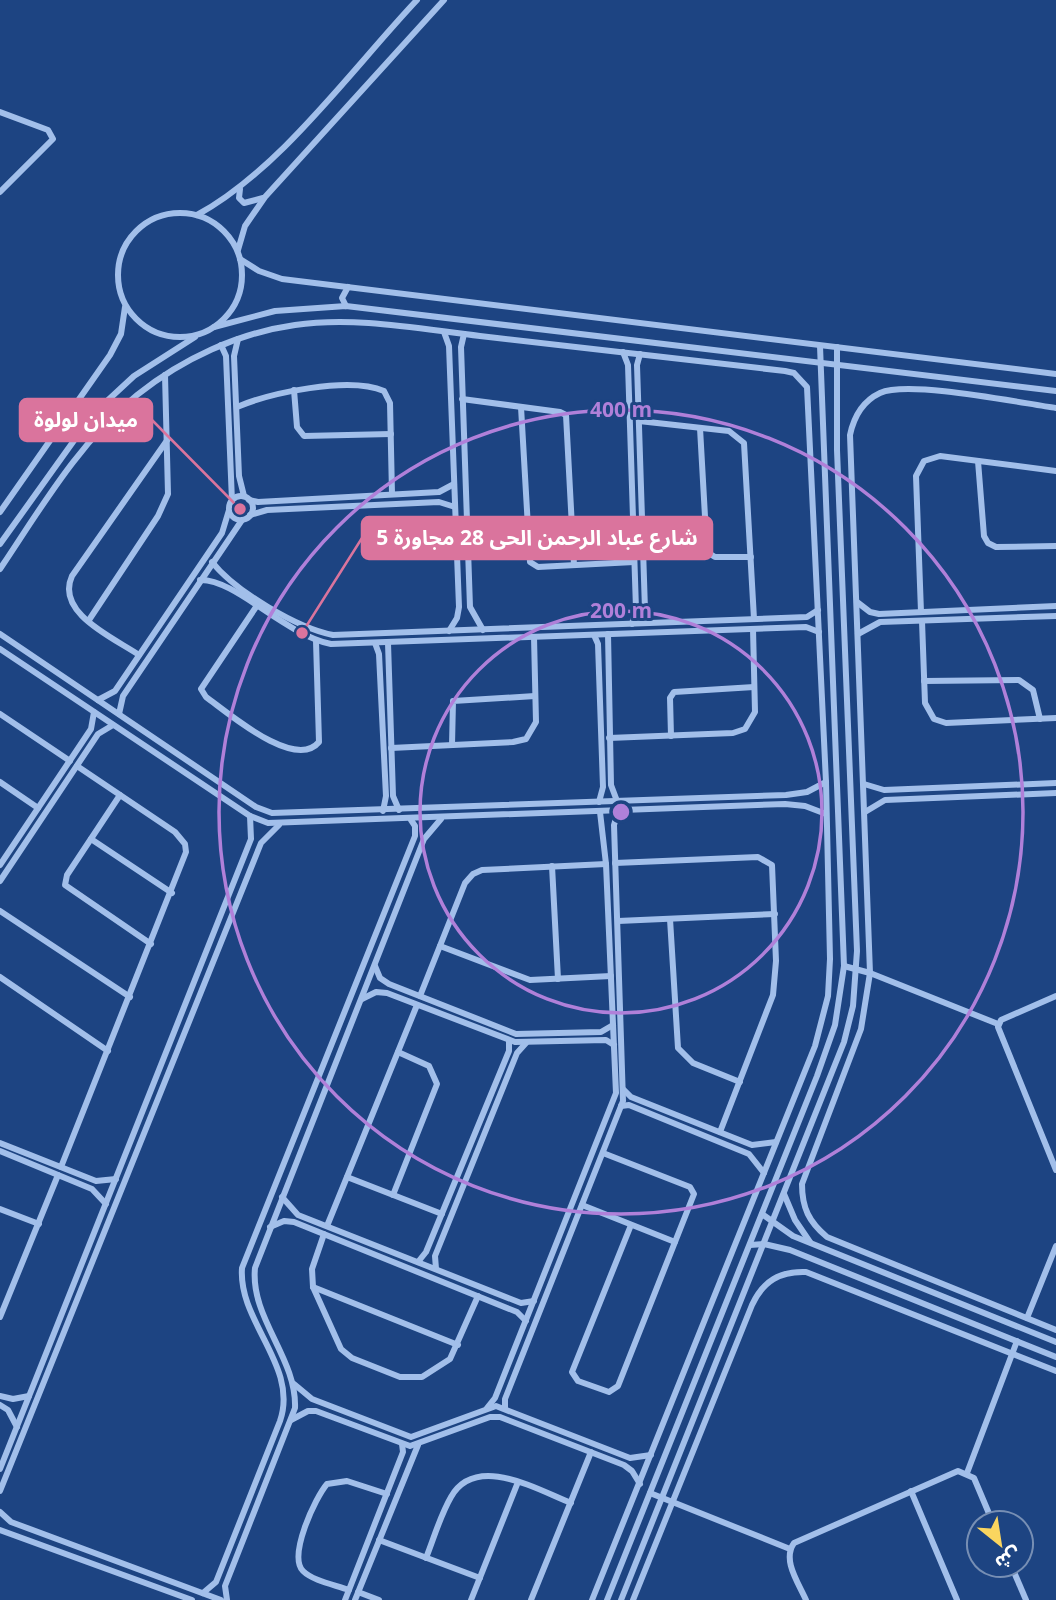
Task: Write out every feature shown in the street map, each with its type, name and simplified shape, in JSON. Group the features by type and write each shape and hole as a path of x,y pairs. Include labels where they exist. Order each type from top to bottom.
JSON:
{"street":[{"path":"197,215 240,189 272,159 417,0"},
{"path":"214,327 236,301 242,276 239,236 265,197 444,0"},
{"path":"0,112 48,130 53,139 0,192"},
{"path":"240,189 239,198 244,203 265,197"},
{"path":"0,512 116,345 125,305 117,272 128,240 147,222 163,215 197,215 218,226 239,255 270,276 1056,374"},
{"path":"346,306 342,298 348,287"},
{"path":"125,305 141,324 156,333 182,337 199,334"},
{"path":"0,544 77,433 112,394 134,376 199,334 214,327 275,311 346,306 1056,391"},
{"path":"0,569 86,446 111,418 165,374 221,345 297,325 339,322 464,334 785,371 802,379 809,396 826,782 828,996 819,1033 592,1600"},
{"path":"444,332 448,343 459,607 457,618 449,631"},
{"path":"464,334 461,347 470,607 482,630"},
{"path":"238,339 234,353 239,475 246,498 253,509 250,515"},
{"path":"98,700 112,694 222,533 232,501 226,356 221,345"},
{"path":"607,1600 829,1044 840,1005 844,966 820,346"},
{"path":"621,1600 844,1042 853,1006 857,970 837,450 837,347"},
{"path":"623,352 628,365 636,609 632,624"},
{"path":"640,354 637,365 645,610 649,623"},
{"path":"89,620 165,502 170,480 165,374"},
{"path":"236,407 294,390 379,389 389,398 392,495"},
{"path":"1056,408 895,389 870,399 853,421 850,435 870,973 861,1029 802,1184 804,1207 815,1227 827,1237 1056,1330"},
{"path":"294,390 297,427 304,436 391,434"},
{"path":"463,399 560,412 567,418 574,565"},
{"path":"521,407 528,559 538,567 634,562"},
{"path":"639,421 729,431 744,443 754,619"},
{"path":"62,425 77,433"},
{"path":"700,428 707,552 715,557 751,557"},
{"path":"139,655 71,605 69,583 168,439"},
{"path":"824,452 837,450"},
{"path":"921,612 919,468 932,457 1056,471"},
{"path":"978,461 984,536 988,543 996,547 1056,546"},
{"path":"232,501 246,498 439,492 454,484"},
{"path":"118,714 123,696 212,562 242,520 250,515 267,510 439,502 455,508"},
{"path":"229,510 235,518 242,520"},
{"path":"17,519 28,527"},
{"path":"212,562 221,574 291,620 321,632 347,635 807,617 818,610"},
{"path":"200,580 217,581 295,632 316,641 388,643 809,627 819,632"},
{"path":"857,602 875,613 1056,606"},
{"path":"256,607 203,683 201,692 280,746 309,749 319,742 316,641"},
{"path":"858,634 880,622 1056,616"},
{"path":"922,621 926,709 940,722 1056,718"},
{"path":"609,738 733,733 746,729 755,712 753,629"},
{"path":"0,634 256,807 272,813 799,794 826,782"},
{"path":"608,634 611,785 617,802"},
{"path":"594,635 598,644 603,787 599,802"},
{"path":"391,748 513,742 526,739 536,722 534,637"},
{"path":"375,643 386,796 383,811"},
{"path":"388,643 393,796 399,810"},
{"path":"0,649 250,816 279,825 785,804 805,806 827,814"},
{"path":"924,681 1019,680 1033,690 1040,719"},
{"path":"671,736 670,698 674,692 754,688"},
{"path":"452,745 453,701 536,696"},
{"path":"0,865 91,729 94,712"},
{"path":"0,715 70,761"},
{"path":"0,881 98,734 113,725"},
{"path":"91,729 98,734"},
{"path":"61,1167 185,861 185,844 175,832 77,766"},
{"path":"205,786 211,776"},
{"path":"0,782 38,808"},
{"path":"864,785 884,790 1056,783"},
{"path":"865,812 885,800 1056,793"},
{"path":"120,795 65,878 65,885 151,944"},
{"path":"851,800 864,799"},
{"path":"540,804 541,814"},
{"path":"505,1408 505,1399 621,1106 624,1090 614,831 618,811"},
{"path":"487,1408 495,1398 615,1098 606,864 600,812"},
{"path":"0,1469 251,839 250,816"},
{"path":"227,1600 225,1586 291,1420 296,1395 258,1297 254,1278 270,1227 424,839 441,818"},
{"path":"203,1593 216,1582 284,1410 284,1388 243,1290 245,1257 415,836 415,826 411,820"},
{"path":"0,1491 261,843 279,825"},
{"path":"604,831 614,831"},
{"path":"91,839 172,893"},
{"path":"615,863 764,858 773,870 776,961 773,995 720,1132"},
{"path":"420,996 466,883 473,874 482,870 606,864"},
{"path":"552,866 558,979"},
{"path":"0,911 130,998"},
{"path":"618,921 775,914"},
{"path":"670,919 678,1048 693,1063 740,1082"},
{"path":"440,946 522,978 611,976"},
{"path":"374,964 384,982 516,1034 601,1032 613,1025"},
{"path":"844,966 870,973 998,1024 1056,1170"},
{"path":"0,977 108,1051"},
{"path":"360,1000 382,992 509,1041 526,1043 606,1040 614,1045"},
{"path":"998,1024 1056,996"},
{"path":"327,1226 417,1004"},
{"path":"418,1262 426,1252 442,1214 509,1051 509,1041"},
{"path":"436,1269 435,1256 517,1053 526,1043"},
{"path":"169,1044 178,1048"},
{"path":"393,1195 438,1084 429,1066 398,1052"},
{"path":"624,1090 631,1097 756,1146 776,1142"},
{"path":"621,1106 629,1105 749,1154 764,1173"},
{"path":"0,1143 96,1181 116,1179"},
{"path":"0,1151 92,1189 106,1204"},
{"path":"603,1153 692,1188 694,1196 616,1389 609,1392 578,1381 573,1376 573,1369 631,1225"},
{"path":"0,1317 58,1175"},
{"path":"347,1177 442,1214"},
{"path":"584,1177 592,1180"},
{"path":"92,1189 96,1181"},
{"path":"784,1193 795,1220 812,1244"},
{"path":"282,1197 294,1213 521,1303 534,1301"},
{"path":"582,1205 675,1242"},
{"path":"0,1209 39,1224"},
{"path":"762,1214 793,1236 1056,1342"},
{"path":"270,1227 289,1221 520,1313 526,1321"},
{"path":"324,1234 313,1269 313,1287 341,1349 352,1358 400,1377 414,1378 444,1365 458,1345 478,1296"},
{"path":"790,1250 793,1236"},
{"path":"750,1245 764,1244 790,1250 1056,1357"},
{"path":"1027,1318 1056,1246"},
{"path":"859,1263 863,1252"},
{"path":"633,1600 752,1305 764,1285 784,1273 806,1272 1056,1371"},
{"path":"849,1289 855,1275"},
{"path":"313,1287 458,1345"},
{"path":"70,1294 78,1297"},
{"path":"1015,1326 1019,1315"},
{"path":"1032,1333 1036,1321"},
{"path":"264,1341 274,1336"},
{"path":"967,1473 1017,1341"},
{"path":"293,1382 312,1399 411,1437 487,1408 505,1408 630,1458 651,1455"},
{"path":"0,1396 13,1399 29,1396"},
{"path":"0,1405 8,1410 17,1427"},
{"path":"291,1420 308,1411 316,1411 402,1444 418,1445 497,1416 627,1466 640,1484"},
{"path":"345,1600 403,1452 402,1444"},
{"path":"355,1600 418,1445"},
{"path":"531,1600 591,1452"},
{"path":"806,1600 789,1561 790,1549 801,1539 958,1471 967,1473 975,1481 987,1509"},
{"path":"426,1558 456,1490 495,1474 570,1503"},
{"path":"349,1590 308,1575 299,1565 297,1551 327,1484 347,1481 387,1494"},
{"path":"471,1600 518,1482"},
{"path":"911,1491 957,1600"},
{"path":"650,1493 790,1549"},
{"path":"0,1512 11,1522 221,1600"},
{"path":"11,1522 4,1531 192,1600"},
{"path":"379,1541 480,1578"},
{"path":"1017,1579 1026,1600"},
{"path":"358,1592 379,1600"}],"place":[{"name":"ميدان لولوة","path":"240,509"},
{"name":"شارع عباد الرحمن الحى 28 مجاورة 5","path":"302,633"}]}
